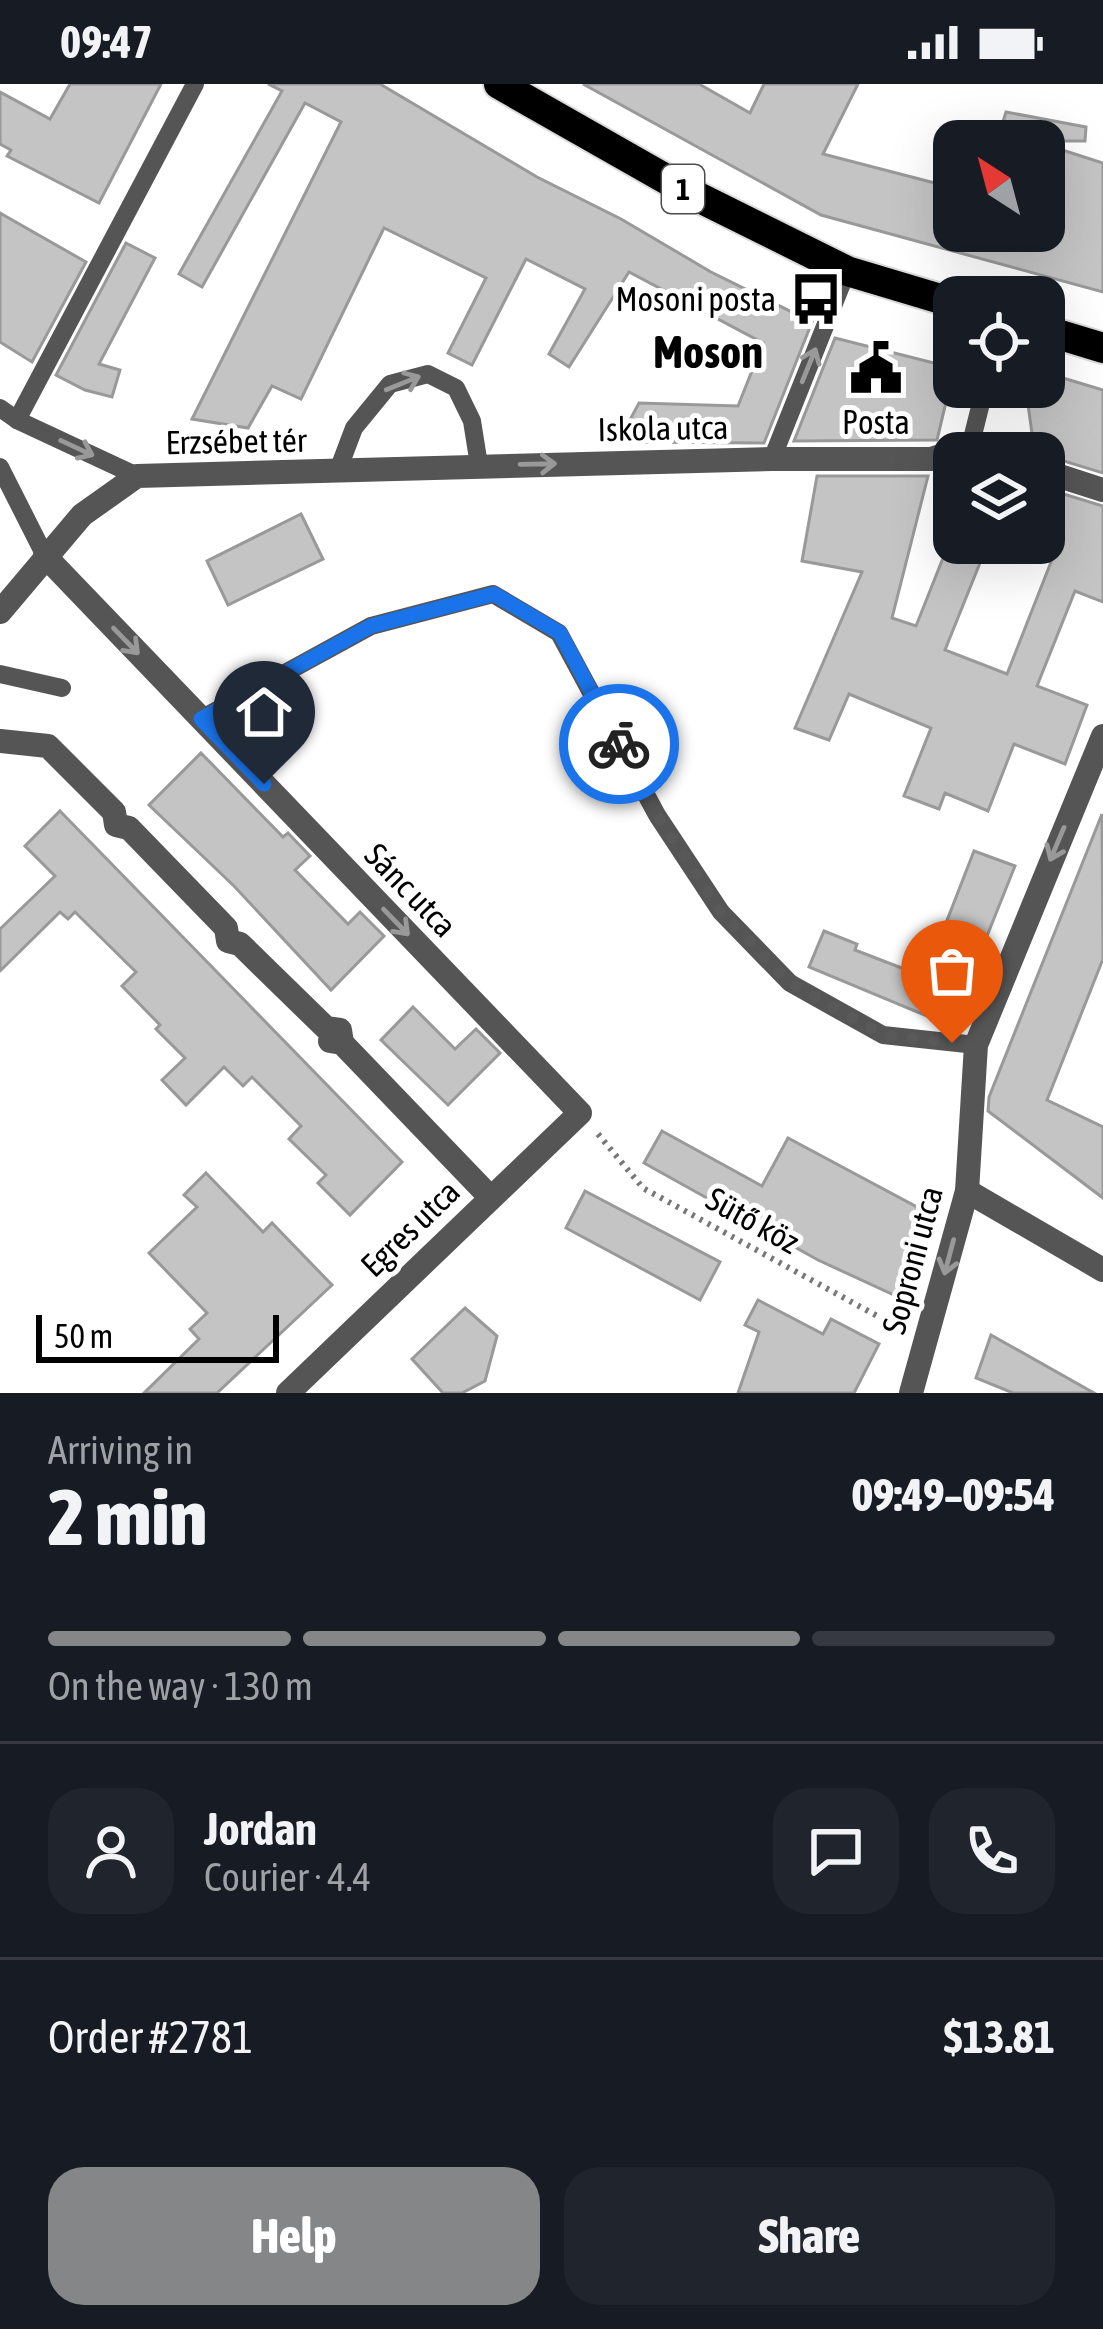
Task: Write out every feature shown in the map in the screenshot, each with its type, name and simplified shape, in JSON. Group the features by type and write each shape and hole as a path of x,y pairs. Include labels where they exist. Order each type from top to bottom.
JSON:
{"main road":[{"name":"1","path":"499,84 694,195 847,271 933,297"},
{"path":"1065,336 1103,348"}],"street":[{"name":"Iskola utca","path":"337,472 933,459"},
{"name":"Erzsébet tér","path":"0,612 82,515 136,476 337,472"},
{"path":"1065,478 1103,490"},
{"name":"Sánc utca","path":"45,556 580,1113"},
{"name":"Soproni utca","path":"911,1393 967,1191 976,1045 1103,736"},
{"path":"0,741 48,746 490,1197"},
{"name":"Egres utca","path":"288,1393 580,1113"},
{"path":"967,1191 1103,1270"}],"lane":[{"path":"8,414 195,84"},
{"path":"772,459 847,271"},
{"path":"337,472 354,428 390,384 428,374 456,388 472,421 478,466"},
{"name":"Erzsébet tér","path":"8,414 136,476"},
{"path":"0,467 45,556"},
{"path":"201,719 371,626 494,594 560,633 657,815 721,912 790,983 883,1035 976,1045"},
{"path":"0,674 62,688"}],"path":[{"name":"Sütő köz","path":"580,1113 643,1187 925,1342"}],"building":[{"path":"70,84 161,84 99,203 7,156 11,150 0,144 0,92 50,119"},
{"path":"268,84 380,84 537,177 812,322 764,443 618,442 639,403 738,406 763,343 629,272 569,367 549,354 585,289 526,259 472,365 448,353 486,278 384,228 301,399 272,386 248,428 192,419 341,122 305,103 202,287 179,274 282,91"},
{"path":"583,84 699,84 750,113 764,84 858,84 823,154 933,183 933,246 821,215"},
{"path":"1006,112 1049,120 1004,120"},
{"path":"1065,123 1086,127 1085,141 1065,141"},
{"path":"1065,151 1103,163 1103,292 1065,282 1065,276 1044,276 957,252 1065,252"},
{"path":"0,213 86,262 32,362 0,342"},
{"path":"126,243 155,258 99,364 120,370 112,397 56,375"},
{"path":"835,338 933,363 933,408 945,408 933,440 794,441"},
{"path":"1065,379 1103,390 1103,473 1065,461 1065,432 1032,432 1029,408 1065,408"},
{"path":"817,476 928,476 892,618 916,626 941,564 980,564 945,650 1007,674 1050,564 1065,564 1065,494 1103,506 1103,602 1075,591 1037,686 1087,705 1065,764 1014,744 988,811 945,793 939,809 904,796 931,728 849,694 829,740 795,728 862,572 802,561"},
{"path":"301,514 323,559 228,605 207,561"},
{"path":"201,753 283,837 288,833 310,856 295,870 348,924 360,912 384,936 331,990 234,886 149,805"},
{"path":"60,811 402,1162 350,1215 318,1183 326,1175 289,1139 301,1126 252,1077 243,1086 224,1067 186,1105 162,1080 185,1058 122,986 136,972 75,912 68,919 60,912 0,971 0,929 55,876 25,846"},
{"path":"1102,814 1103,959 1047,1100 1103,1127 1103,1198 988,1111 989,1097"},
{"path":"974,851 1015,866 951,1026 809,967 824,931 857,944 855,950 925,977"},
{"path":"413,1007 455,1049 476,1029 500,1053 448,1105 381,1040"},
{"path":"662,1131 762,1186 788,1138 930,1214 894,1295 818,1260 644,1163"},
{"path":"206,1173 263,1232 272,1223 332,1285 217,1393 144,1393 199,1339 190,1329 207,1313 149,1253 197,1207 184,1195"},
{"path":"585,1191 720,1262 700,1300 566,1228"},
{"path":"758,1300 823,1334 831,1319 879,1344 854,1393 738,1393 759,1332 745,1325"},
{"path":"465,1308 497,1336 485,1381 462,1393 443,1393 412,1359"},
{"path":"991,1335 1094,1393 1013,1393 976,1378"}],"way so far":[{"path":"619,744 657,815 721,912 790,983 883,1035 952,1043"}],"place":[{"name":"Mosoni posta","path":"816,299"},
{"name":"Posta","path":"876,368"}],"district":[{"name":"Moson","path":"708,352"}],"route":[{"path":"264,784 201,719 371,626 494,594 560,633 619,744"}]}
